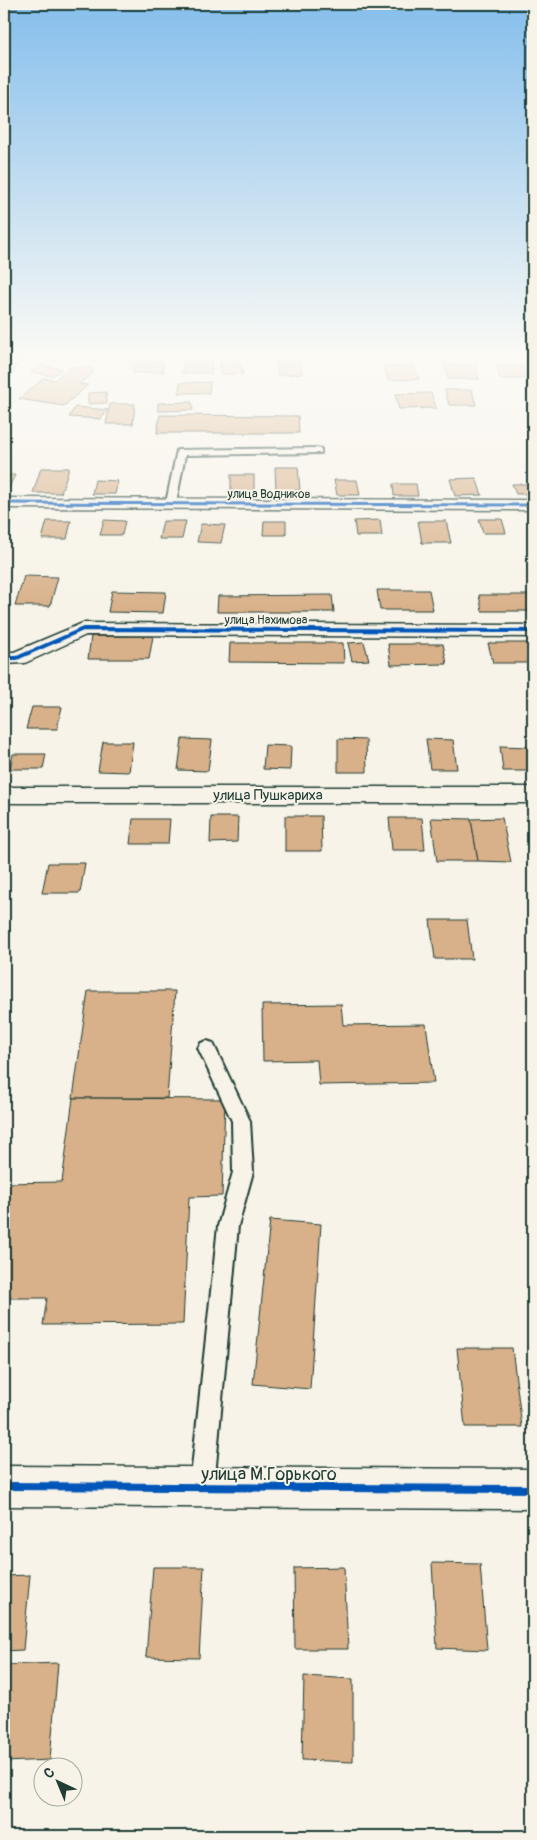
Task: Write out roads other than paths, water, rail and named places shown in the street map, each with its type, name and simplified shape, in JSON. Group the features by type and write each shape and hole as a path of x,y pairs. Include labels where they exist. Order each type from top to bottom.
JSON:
{"street":[{"name":"улица Водников","path":"4,503 533,505"},
{"name":"улица Нахимова","path":"4,658 17,658 83,629 533,631"},
{"name":"улица Пушкариха","path":"4,795 533,795"},
{"name":"улица М.Горького","path":"4,1486 533,1489"}],"lane":[{"path":"171,503 181,452 317,451"},
{"path":"202,1487 228,1226 243,1172 241,1121 206,1048"}]}
